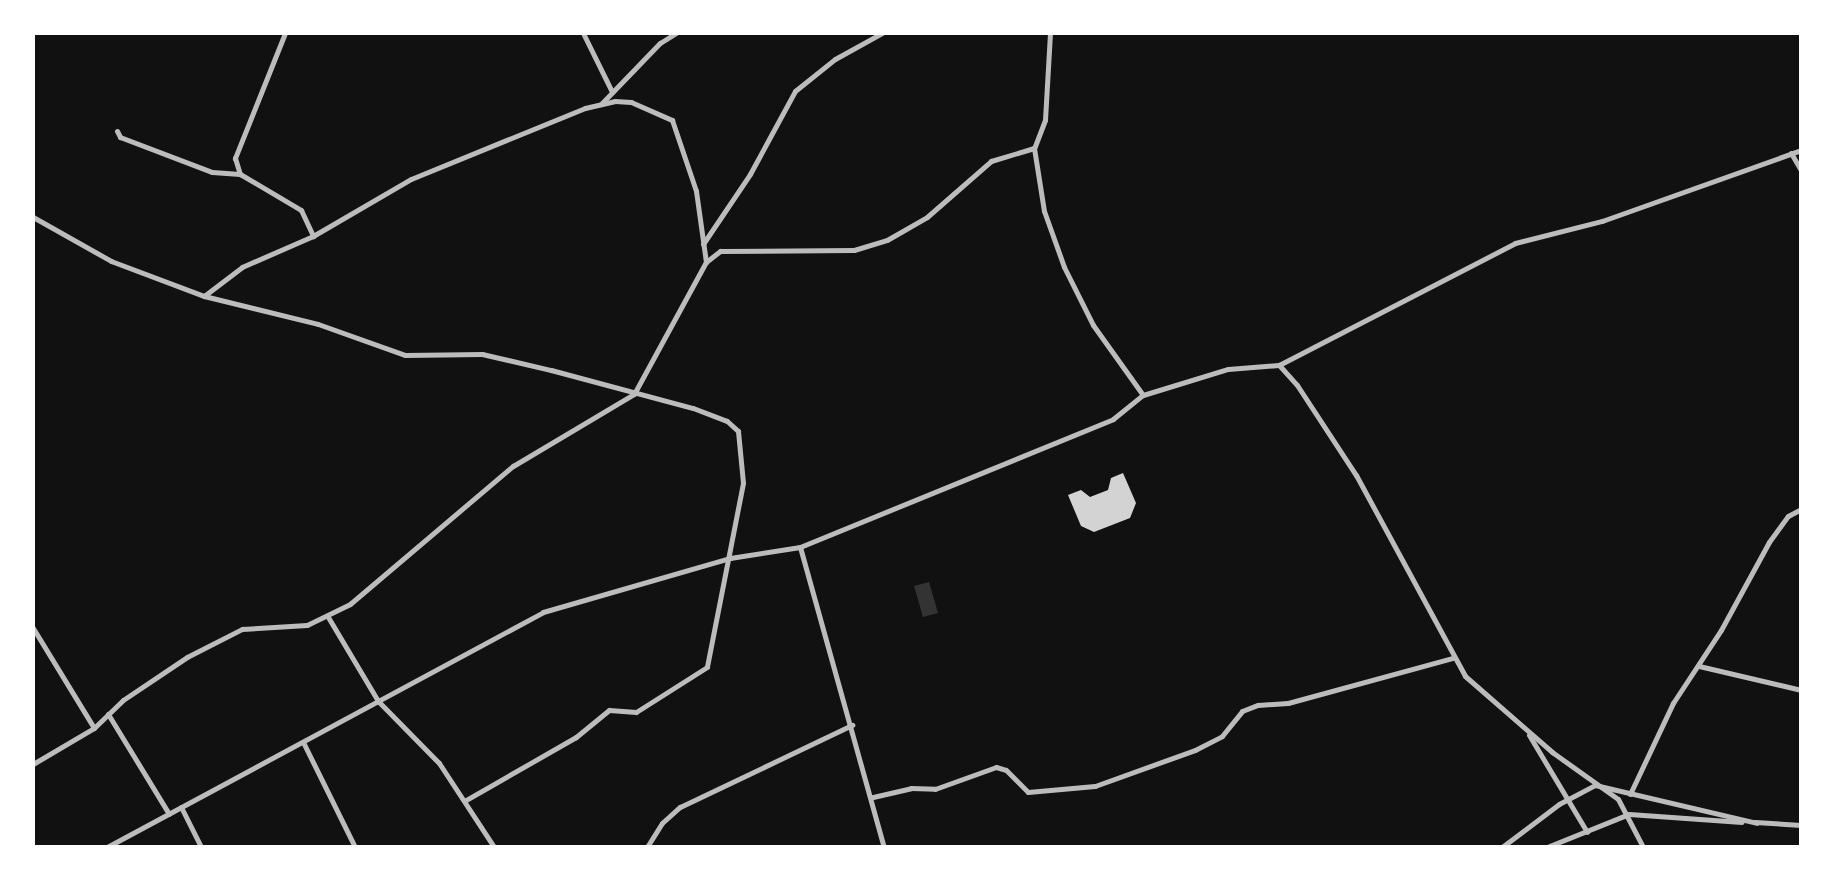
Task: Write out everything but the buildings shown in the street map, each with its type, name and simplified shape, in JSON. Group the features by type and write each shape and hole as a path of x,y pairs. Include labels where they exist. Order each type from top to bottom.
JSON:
{"street":[{"path":"240,174 237,145 285,33"},
{"path":"583,33 612,92"},
{"path":"601,104 676,33"},
{"path":"704,244 750,174 795,90 835,59 882,33"},
{"path":"1050,33 1045,120 1034,148 1044,211 1064,267 1093,325 1143,394"},
{"path":"204,296 242,267 313,236 411,179 601,104 631,103 672,120 696,191 706,262"},
{"path":"117,131 120,137 212,172 240,174 301,210 313,236"},
{"path":"33,764 93,728 108,714 187,657 242,629 307,625 350,604 513,466 634,394 706,262 720,251 854,250 887,240 927,217 991,161 1034,148"},
{"path":"107,847 543,612 730,558 800,547 1113,419 1143,394 1228,369 1279,365 1515,243 1602,221 1801,150"},
{"path":"1791,153 1801,170"},
{"path":"33,217 111,261 204,296 318,324 405,355 482,354 693,408 727,421 738,430 743,483 707,667 636,712 609,710 576,737 466,800"},
{"path":"1279,365 1297,384 1356,475 1416,580 1453,658 1465,676 1525,729 1595,785 1618,799 1629,814 1643,847"},
{"path":"1630,794 1673,703 1699,666 1769,542 1788,516 1801,509"},
{"path":"800,547 873,797 884,847"},
{"path":"328,617 378,701 439,763 466,800 494,847"},
{"path":"33,628 93,728"},
{"path":"873,797 911,788 935,789 996,767 1006,770 1028,792 1094,786 1204,745 1222,736 1242,712 1258,705 1288,703 1453,658"},
{"path":"1699,666 1801,690"},
{"path":"108,714 169,814"},
{"path":"647,847 662,822 680,807 852,725"},
{"path":"1525,729 1587,832"},
{"path":"303,742 355,847"},
{"path":"1502,847 1568,799 1595,785 1756,822"},
{"path":"181,807 201,847"},
{"path":"1547,847 1629,814 1801,825"}],"shaded area":[{"path":"929,582 938,613 923,617 914,586"}]}
